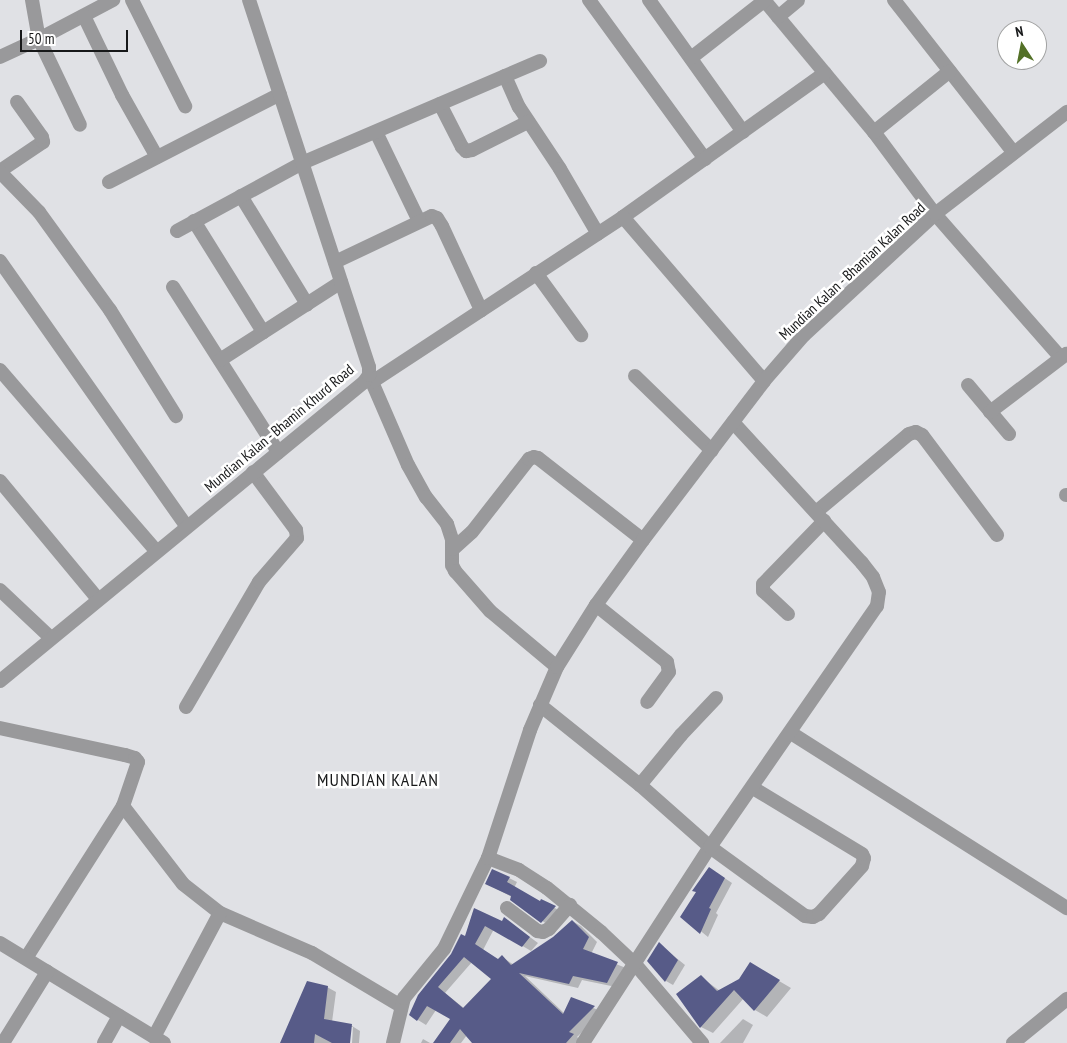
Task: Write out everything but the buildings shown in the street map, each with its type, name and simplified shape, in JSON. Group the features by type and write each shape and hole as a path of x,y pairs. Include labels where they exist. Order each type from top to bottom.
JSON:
{"street":[{"path":"32,0 38,39 80,125"},
{"path":"0,56 38,39 113,0"},
{"path":"132,0 185,106"},
{"name":"Mundian Kalan - Bhamin Khurd Road","path":"0,682 186,526 370,379 369,367 249,0"},
{"path":"589,0 705,159"},
{"path":"650,0 743,132"},
{"path":"690,58 764,0 874,132 935,214 1064,356 990,412"},
{"path":"778,17 798,0"},
{"path":"894,0 1014,153"},
{"path":"84,16 119,88 157,157"},
{"path":"177,231 302,163 540,61"},
{"path":"874,132 950,70"},
{"path":"557,667 490,611 455,571 452,565 453,549 448,524 426,496 408,464 370,379 598,234 825,73"},
{"path":"506,76 528,122 560,169 598,234"},
{"path":"109,182 280,94"},
{"path":"17,102 42,137 42,142 0,172 40,212 110,310 176,416"},
{"path":"440,104 462,147 466,151 472,150 528,122"},
{"name":"Mundian Kalan - Bhamian Kalan Road","path":"393,1043 401,1006 407,993 444,949 488,858 540,705 557,667 596,605 643,540 764,381 804,335 935,214 1066,115"},
{"path":"376,132 419,221"},
{"path":"240,196 307,304"},
{"path":"334,262 432,216 437,218 442,226 481,310"},
{"path":"623,217 764,381"},
{"path":"194,222 263,332"},
{"path":"0,261 186,526"},
{"path":"536,273 581,335"},
{"path":"220,360 341,282"},
{"path":"173,287 278,452"},
{"path":"0,370 156,551"},
{"path":"635,376 712,451"},
{"path":"968,385 1009,434"},
{"path":"583,1043 710,848 877,606 879,592 873,577 820,516 733,422"},
{"path":"788,614 763,591 763,584 820,516 909,434 916,432 922,435 997,535"},
{"path":"453,549 472,532 529,459 534,458 538,458 643,540"},
{"path":"186,707 259,582 297,538 296,530 254,472"},
{"path":"0,481 98,599"},
{"path":"0,590 51,638"},
{"path":"596,605 667,662 669,672 647,702"},
{"path":"640,785 681,735 716,698"},
{"path":"540,705 640,785 710,848 805,916 819,914 862,866 864,862 862,854 753,788"},
{"path":"0,728 135,758 137,766 123,806 26,958"},
{"path":"791,733 1067,908"},
{"path":"123,806 183,884 220,913 312,953 401,1006"},
{"path":"488,858 519,870 570,905 635,964 702,1043"},
{"path":"508,908 536,931 542,932 549,929 570,905"},
{"path":"0,943 159,1040 220,913"},
{"path":"3,1043 47,972"},
{"path":"1013,1043 1067,999"},
{"path":"104,1043 119,1016"}],"district":[{"name":"MUNDIAN KALAN","path":"378,780"}]}
